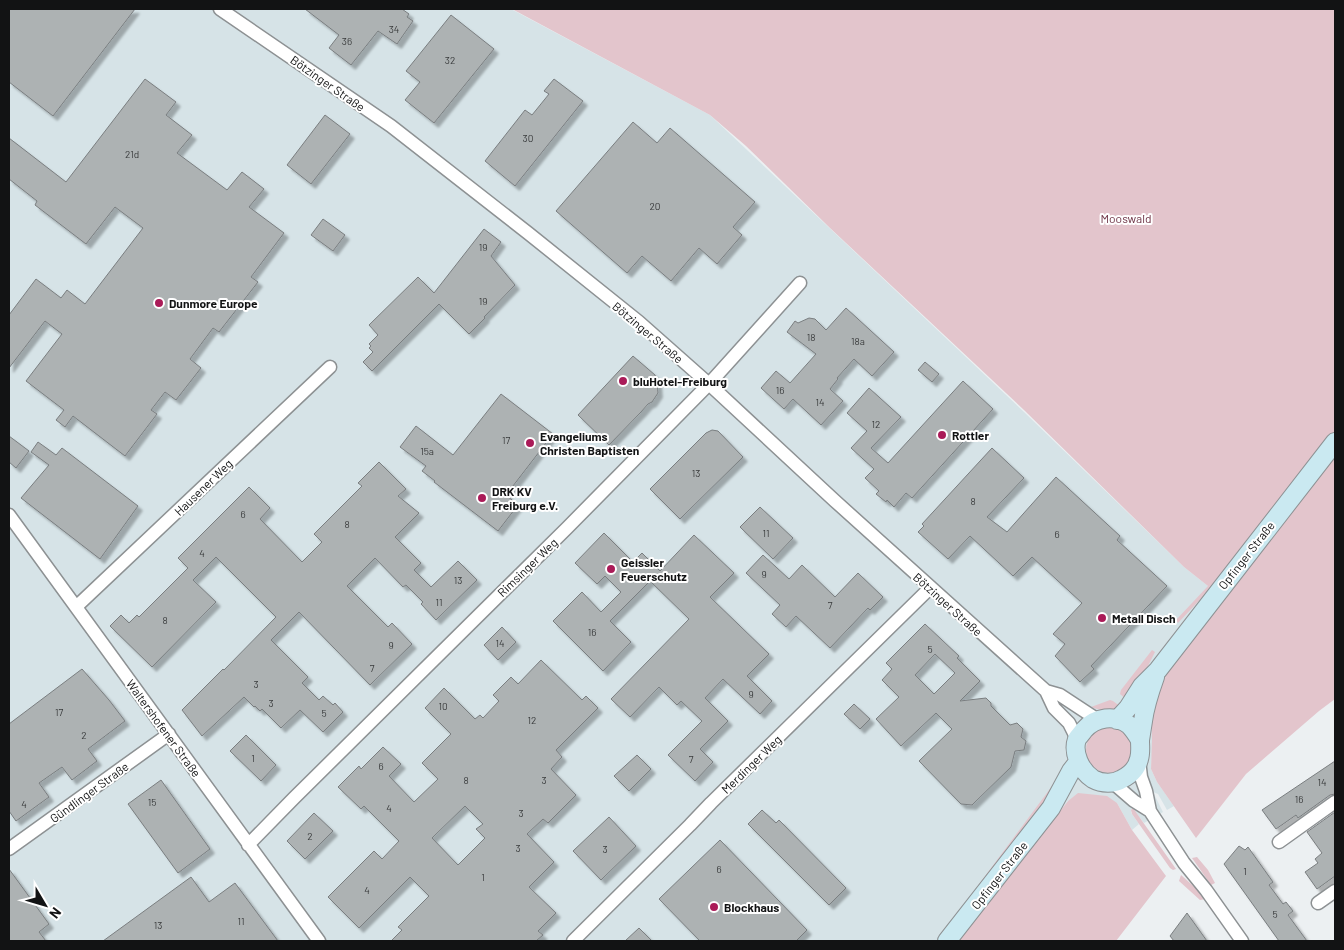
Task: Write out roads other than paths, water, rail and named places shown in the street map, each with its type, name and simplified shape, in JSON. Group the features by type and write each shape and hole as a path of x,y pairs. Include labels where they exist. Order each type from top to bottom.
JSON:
{"main road":[{"name":"Opfinger Straße","path":"1117,720 1335,442"},
{"name":"Opfinger Straße","path":"1139,759 1143,719 1149,694 1158,670"},
{"path":"1139,759 1135,768 1128,776 1119,781 1104,782 1094,780 1078,762 1076,746 1078,739 1089,725 1104,718 1128,724 1140,740"},
{"name":"Opfinger Straße","path":"947,941 1051,808 1070,771 1078,762"},
{"name":"Opfinger Straße","path":"1051,808 1080,784 1094,780"}],"street":[{"name":"Bötzinger Straße","path":"220,9 391,126 528,232 639,322 930,588 1046,691 1054,708 1069,724 1078,739"},
{"name":"Rimsinger Weg","path":"248,845 709,384 800,283"},
{"name":"Hausener Weg","path":"76,607 330,367"},
{"name":"Waltershofener Straße","path":"9,515 319,941"},
{"name":"Merdinger Weg","path":"573,941 930,588"},
{"name":"Bötzinger Straße","path":"1046,691 1060,695 1098,720"},
{"name":"Gündlinger Straße","path":"9,849 169,734"},
{"path":"1139,759 1141,776 1150,811 1184,862 1242,941"},
{"path":"1112,782 1134,801 1150,811"},
{"path":"1278,842 1335,802"},
{"path":"1318,903 1335,891"}],"place":[{"name":"Dunmore Europe","path":"159,303"},
{"name":"bluHotel-Freiburg","path":"623,381"},
{"name":"Rottler","path":"942,435"},
{"name":"Evangeliums Christen Baptisten","path":"530,443"},
{"name":"DRK KV Freiburg e.V.","path":"482,498"},
{"name":"Geissler Feuerschutz","path":"611,569"},
{"name":"Metall Disch","path":"1102,618"},
{"name":"Blockhaus","path":"714,907"}],"park label":[{"name":"Mooswald","path":"1126,218"}]}
